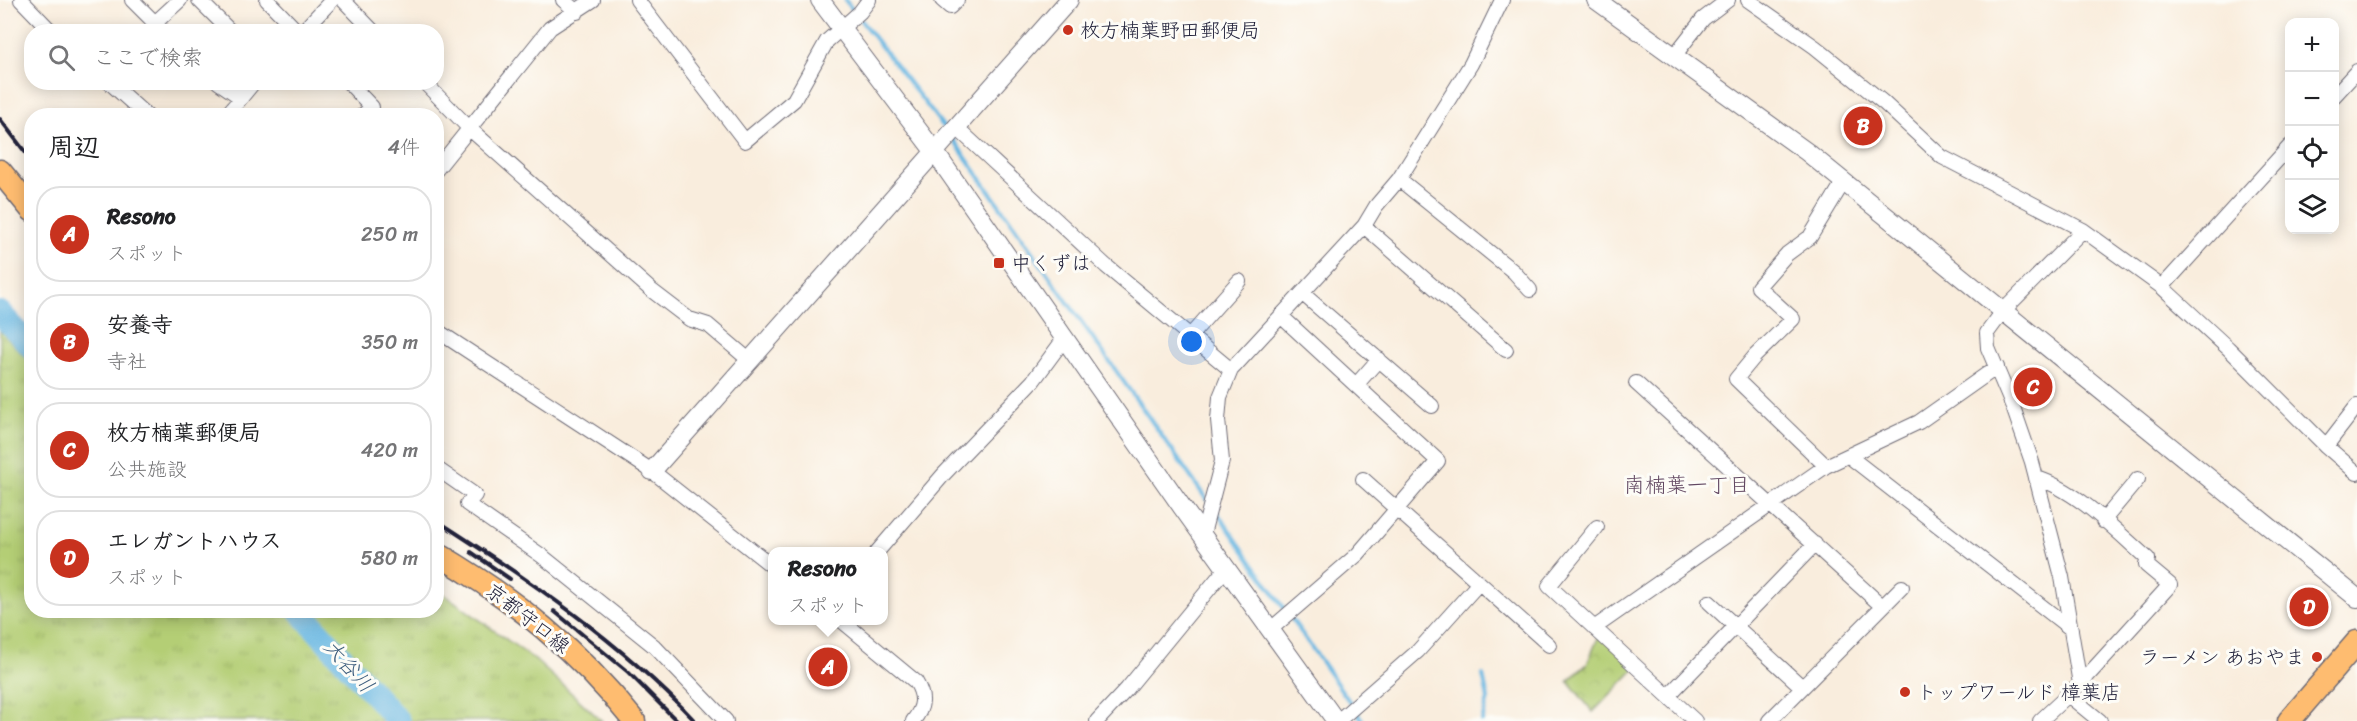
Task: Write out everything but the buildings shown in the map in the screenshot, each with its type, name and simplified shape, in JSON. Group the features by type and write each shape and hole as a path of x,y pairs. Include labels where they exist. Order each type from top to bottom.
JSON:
{"main road":[{"path":"0,171 24,200"},
{"name":"京都守口線","path":"444,558 552,632 606,686 634,721"},
{"path":"2289,721 2357,642"}],"street":[{"path":"21,0 44,24"},
{"path":"132,0 157,24"},
{"path":"162,24 180,0"},
{"path":"199,0 223,24"},
{"path":"267,0 290,24"},
{"path":"310,24 332,0"},
{"path":"343,0 366,24"},
{"path":"563,0 577,12"},
{"path":"444,160 550,28 593,0"},
{"path":"637,0 745,141 795,100 827,41 860,12 869,0"},
{"path":"820,0 934,151 1064,339 1337,721 1418,651 1479,584"},
{"path":"942,0 950,7 957,0"},
{"path":"652,471 1069,0"},
{"path":"1203,534 1222,461 1218,420 1220,397 1231,370 1364,226 1376,206 1399,178 1471,64 1502,0"},
{"path":"1596,0 1753,111 1844,181 2357,598"},
{"path":"1674,56 1703,19 1728,0"},
{"path":"1748,0 1815,47 1884,103 1942,157 2083,230 2162,287 2228,348 2326,446 2354,465"},
{"path":"2339,91 2357,71"},
{"path":"118,90 138,108"},
{"path":"230,90 240,97"},
{"path":"232,108 247,90"},
{"path":"356,90 371,108"},
{"path":"432,90 470,129 651,290 688,318 708,325 749,360"},
{"path":"956,127 1106,266 1231,370"},
{"path":"2162,287 2285,150"},
{"path":"1399,178 1514,272 1530,290"},
{"path":"1826,466 1736,379 1755,356 1793,319 1758,286 1787,254 1810,237 1844,181"},
{"path":"1364,226 1506,350"},
{"path":"2080,684 2062,577 2036,478 1989,348 1987,333 2004,310 2083,230"},
{"path":"1190,336 1239,281"},
{"path":"1303,294 1432,406"},
{"path":"1271,629 1358,554 1438,461 1282,317"},
{"path":"444,335 652,471 768,563"},
{"path":"881,547 944,474 1033,381 1064,339"},
{"path":"1356,385 1379,359"},
{"path":"1594,628 1826,466 1850,457 1919,422 1997,367"},
{"path":"1636,383 1772,503 1882,606"},
{"path":"2326,446 2357,406"},
{"path":"1850,457 2071,629"},
{"path":"444,474 475,495 467,504 542,556 654,646 726,721"},
{"path":"2036,478 2055,483 2103,520 2148,559 2146,565 2170,585 2080,684 2040,721"},
{"path":"1363,479 1549,645"},
{"path":"2103,520 2138,479"},
{"path":"1597,526 1549,586 1695,721"},
{"path":"1668,696 1815,544"},
{"path":"1097,721 1127,689 1227,567"},
{"path":"1769,721 1902,586"},
{"path":"1709,602 1802,687"},
{"path":"846,625 916,682 923,694 922,710 913,721"},
{"path":"2067,694 2100,721"}],"green space":[{"path":"0,330 24,356 24,618 444,618 444,594 535,660 602,721 0,721"},
{"path":"1600,633 1637,667 1593,712 1568,681 1587,664"}],"waterway":[{"path":"845,0 946,130"},
{"path":"952,138 1207,500"},
{"name":"大谷川","path":"0,313 24,338"},
{"path":"1214,508 1363,721"},
{"name":"大谷川","path":"306,618 398,721"},
{"path":"1482,721 1488,699 1483,675"}],"railway":[{"path":"0,119 24,150"},
{"path":"444,525 539,588 572,613 636,664 695,721"},
{"path":"471,552 510,579"},
{"path":"554,611 628,672 677,721"}],"place":[{"name":"枚方楠葉野田郵便局","path":"1068,30"},
{"name":"安養寺","path":"1863,126"},
{"name":"中くずは","path":"999,263"},
{"name":"枚方楠葉郵便局","path":"2033,387"},
{"name":"エレガントハウス","path":"2309,607"},
{"name":"ラーメン あおやま","path":"2317,657"},
{"name":"Resono","path":"828,667"},
{"name":"トップワールド 樟葉店","path":"1905,692"}],"district":[{"name":"南楠葉一丁目","path":"1687,485"}]}
